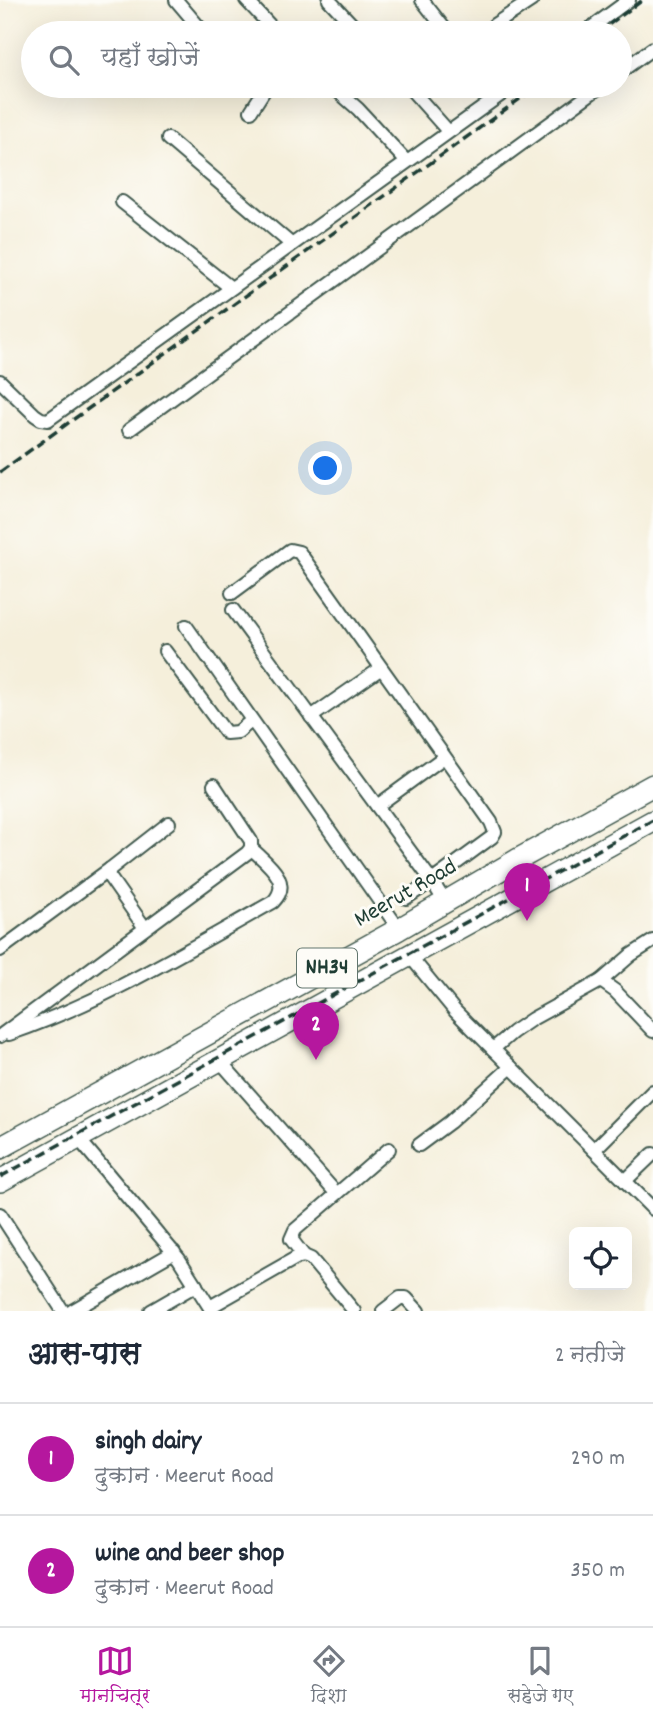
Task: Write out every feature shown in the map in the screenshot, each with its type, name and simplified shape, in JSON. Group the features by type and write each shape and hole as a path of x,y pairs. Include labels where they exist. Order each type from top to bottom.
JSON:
{"highway":[{"name":"Meerut Road","path":"0,1148 399,929 653,785"},
{"name":"NH34","path":"0,1181 653,821"}],"street":[{"path":"176,0 194,21"},
{"path":"330,0 349,21"},
{"path":"422,0 439,21"},
{"path":"500,21 532,0"},
{"path":"596,21 612,5 629,0"},
{"path":"248,1 266,21"},
{"path":"632,63 653,48"},
{"path":"251,111 259,98"},
{"path":"346,98 406,160"},
{"path":"418,98 447,131"},
{"path":"0,381 35,415 47,420 406,160 496,98"},
{"path":"130,430 585,98"},
{"path":"168,139 291,244"},
{"path":"122,202 231,288"},
{"path":"232,593 290,550 295,550 302,556 491,822 495,832 486,843 405,898"},
{"path":"233,610 445,902"},
{"path":"186,626 399,929"},
{"path":"165,651 226,733 238,732 251,721"},
{"path":"311,717 380,669"},
{"path":"377,806 444,757"},
{"path":"0,1037 54,1019 94,1000 279,895 282,887 280,879 251,848 251,841 214,785"},
{"path":"0,950 169,823"},
{"path":"0,1037 232,865 251,848"},
{"path":"110,869 108,875 111,881 145,928"},
{"path":"493,1049 532,1019 601,981 631,955 653,941"},
{"path":"409,955 455,1011 653,1209"},
{"path":"601,981 615,991 653,1031"},
{"path":"219,1060 336,1193"},
{"path":"419,1145 450,1122 511,1067"},
{"path":"594,1150 653,1091"},
{"path":"78,1138 174,1252 211,1309 296,1258 304,1256"},
{"path":"354,1311 311,1259 304,1256 291,1239 291,1235 389,1149"},
{"path":"625,1181 653,1154"},
{"path":"0,1214 63,1311"},
{"path":"72,1311 174,1252"},
{"path":"151,1311 196,1285"},
{"path":"383,1311 400,1298 406,1298 418,1311"}],"railway":[{"path":"614,21 643,0"},
{"path":"0,472 521,98"},
{"path":"0,1177 653,820"}],"place":[{"name":"singh dairy","path":"527,921"},
{"name":"wine and beer shop","path":"316,1060"}]}
